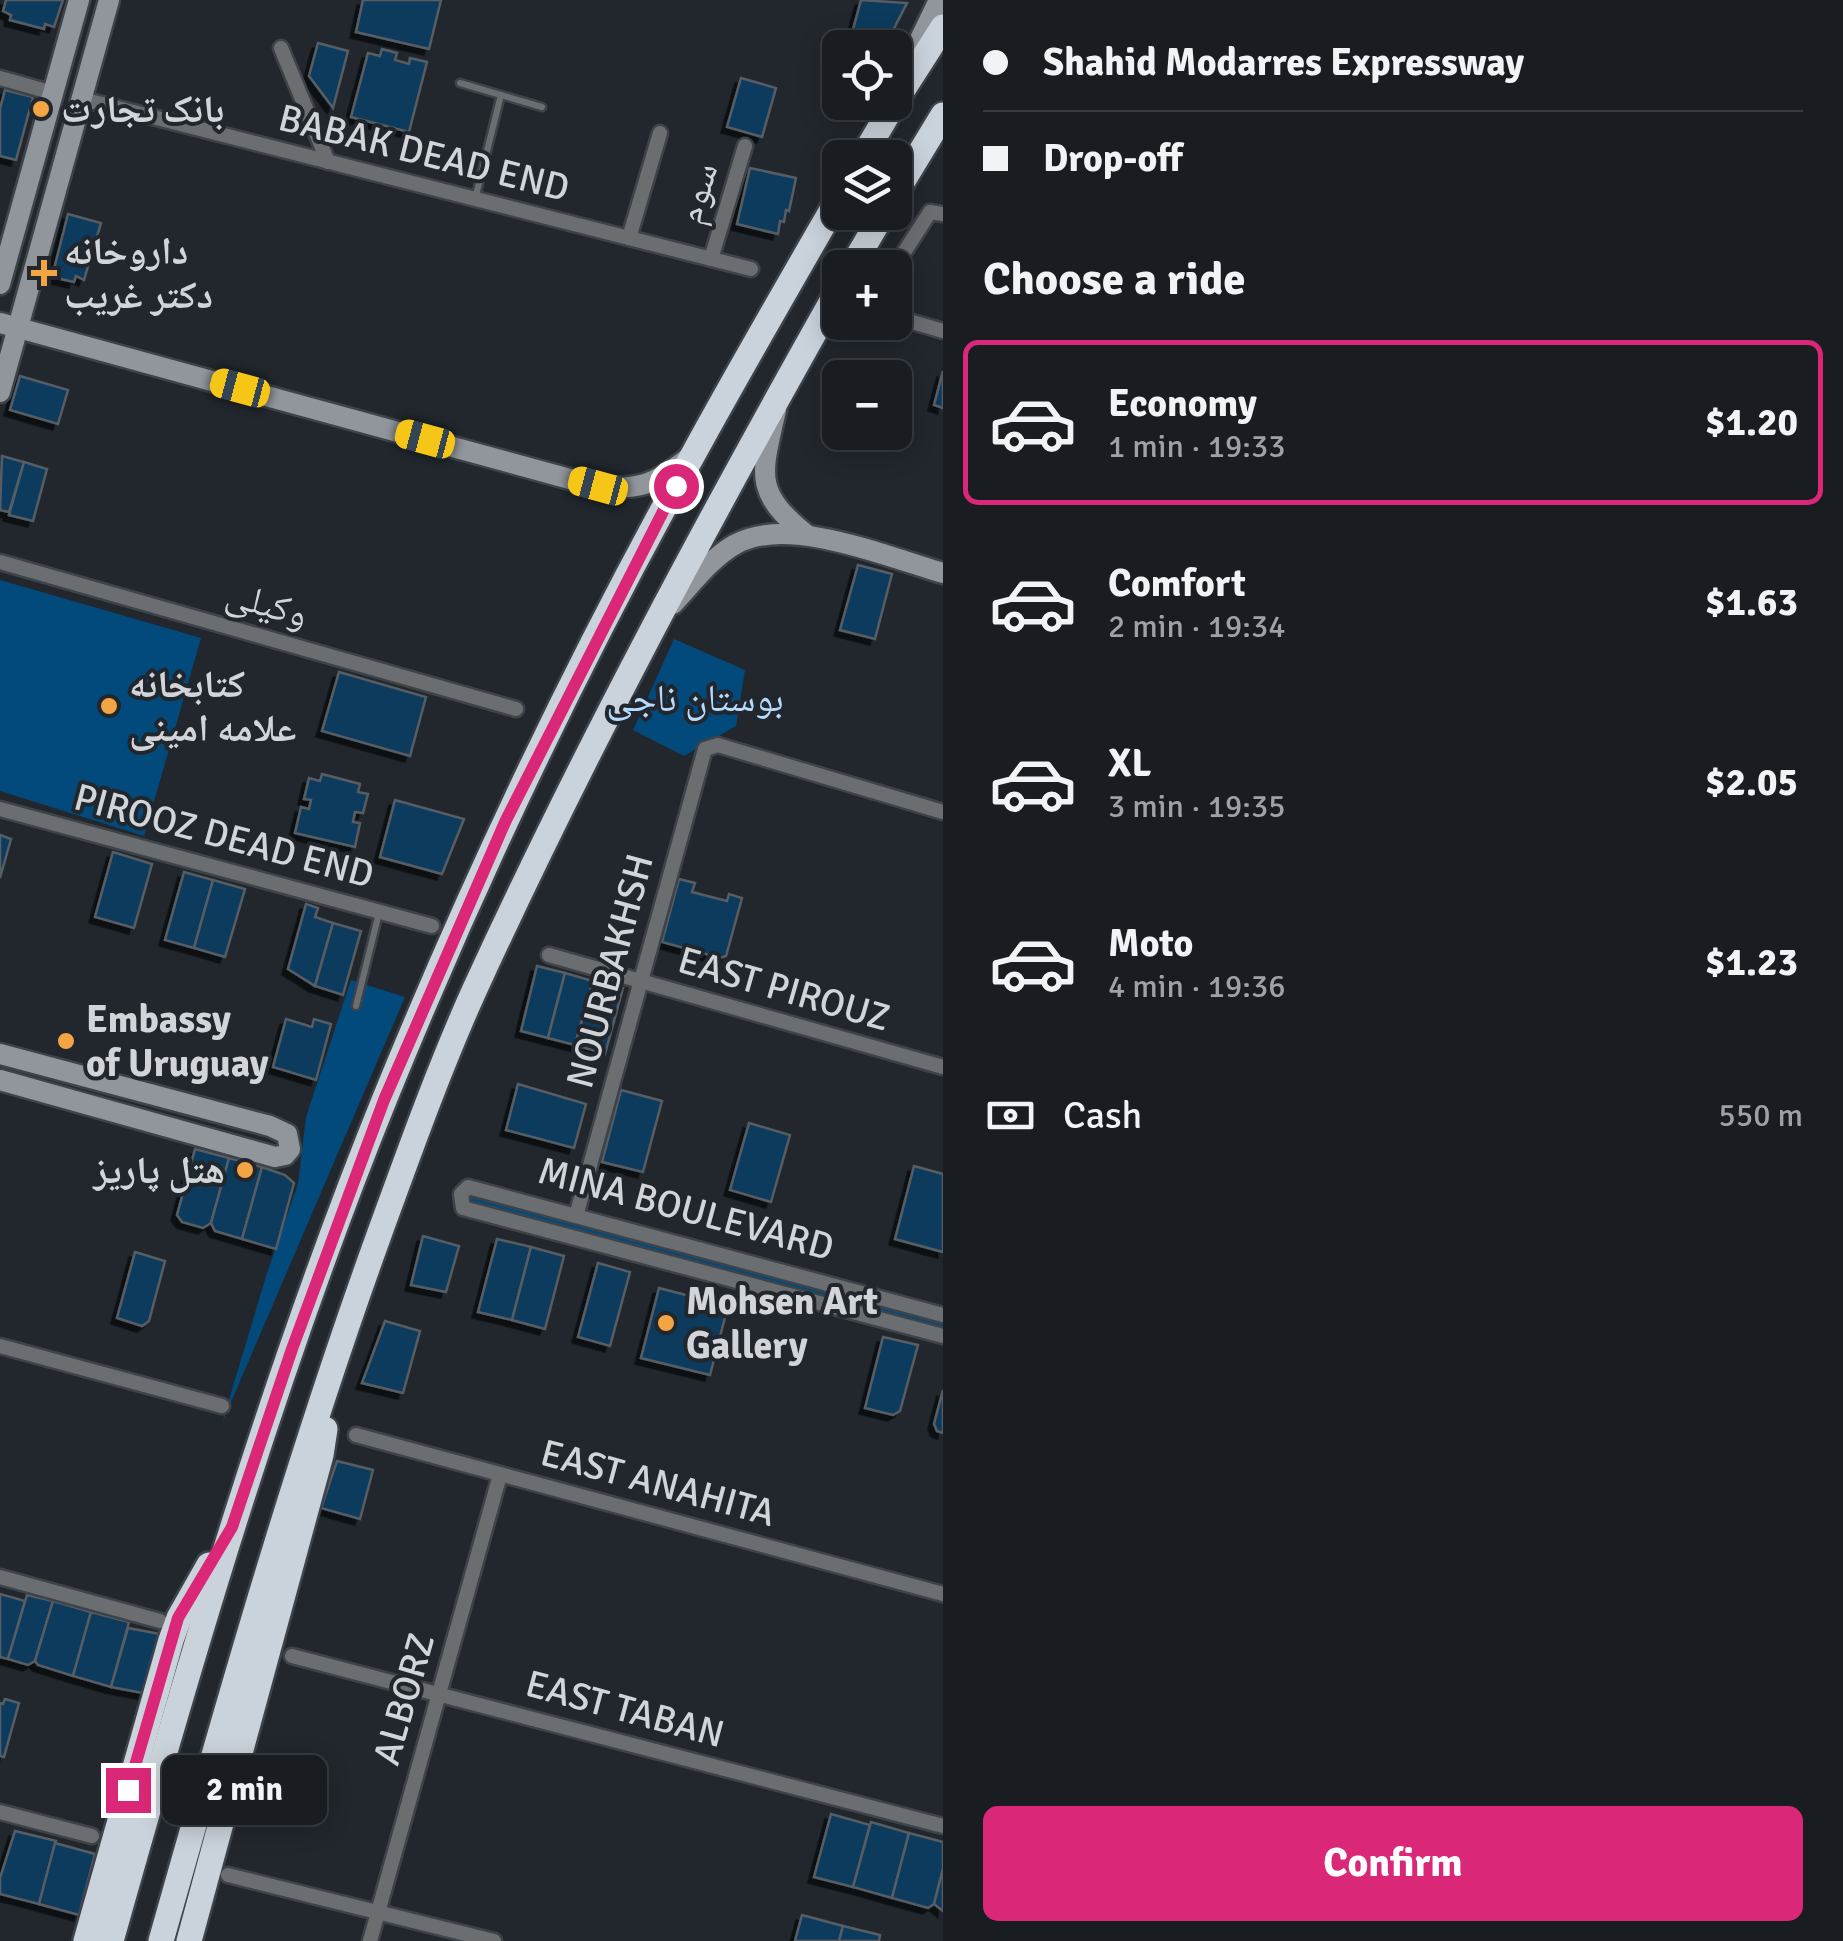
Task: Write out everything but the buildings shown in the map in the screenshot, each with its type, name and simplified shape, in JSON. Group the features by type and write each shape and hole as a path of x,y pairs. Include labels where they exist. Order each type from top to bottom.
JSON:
{"highway":[{"path":"912,74 943,27"},
{"path":"912,166 943,116"},
{"path":"111,1941 198,1632 232,1527 292,1349 384,1100 506,820 692,456 822,228"},
{"path":"160,1941 260,1590 334,1360 422,1118 474,992 655,624 822,319"},
{"path":"189,1941 322,1455 334,1360"},
{"path":"86,1941 178,1618 232,1527"}],"main road":[{"path":"0,284 79,0"},
{"path":"0,392 9,325 82,100 109,0"},
{"path":"912,56 939,0"},
{"path":"9,325 598,486 632,490 662,478 692,456"},
{"path":"780,394 766,460 765,486 778,512 807,535"},
{"path":"655,624 718,557 736,544 765,535 807,535 943,572"},
{"path":"0,1054 270,1126 287,1134 290,1149 285,1156 275,1157 0,1080"}],"street":[{"path":"281,48 328,162"},
{"path":"0,78 53,93"},
{"name":"BABAK DEAD END","path":"82,100 751,269"},
{"path":"629,238 660,133"},
{"name":"سوم","path":"711,259 745,146"},
{"path":"906,250 930,212 943,214"},
{"path":"912,322 943,330"},
{"name":"وكيلی","path":"0,562 516,709"},
{"name":"NOURBAKHSH","path":"576,1216 704,750 710,745 943,812"},
{"name":"PIROOZ DEAD END","path":"0,809 432,926"},
{"name":"EAST PIROUZ","path":"550,955 943,1068"},
{"name":"MINA BOULEVARD","path":"943,1315 468,1186 461,1194 462,1208 943,1336"},
{"path":"0,1346 222,1406"},
{"name":"EAST ANAHITA","path":"356,1435 943,1594"},
{"name":"ALBORZ","path":"370,1941 500,1474"},
{"path":"0,1578 160,1621"},
{"name":"EAST TABAN","path":"292,1656 943,1826"},
{"path":"0,1812 92,1836"},
{"path":"228,1875 494,1941"}],"lane":[{"path":"460,83 542,106"},
{"path":"475,199 500,95"},
{"path":"356,1006 379,912"}],"green space":[{"path":"0,580 201,638 144,836 0,791"},
{"name":"بوستان ناجی","path":"674,639 745,670 736,726 684,756 633,730"},
{"path":"351,980 405,997 222,1423 298,1184 306,1117"},
{"path":"467,1192 943,1324 943,1328 465,1202"}],"place":[{"name":"بانک تجارت","path":"41,109"},
{"name":"داروخانه دکتر غریب","path":"44,273"},
{"name":"کتابخانه علامه امینی","path":"109,706"},
{"name":"Embassy of Uruguay","path":"66,1041"},
{"name":"هتل پاریز","path":"245,1170"},
{"name":"Mohsen Art Gallery","path":"666,1323"}],"route":[{"path":"128,1790 178,1618 232,1527 292,1349 384,1100 506,820 676,486"}]}
